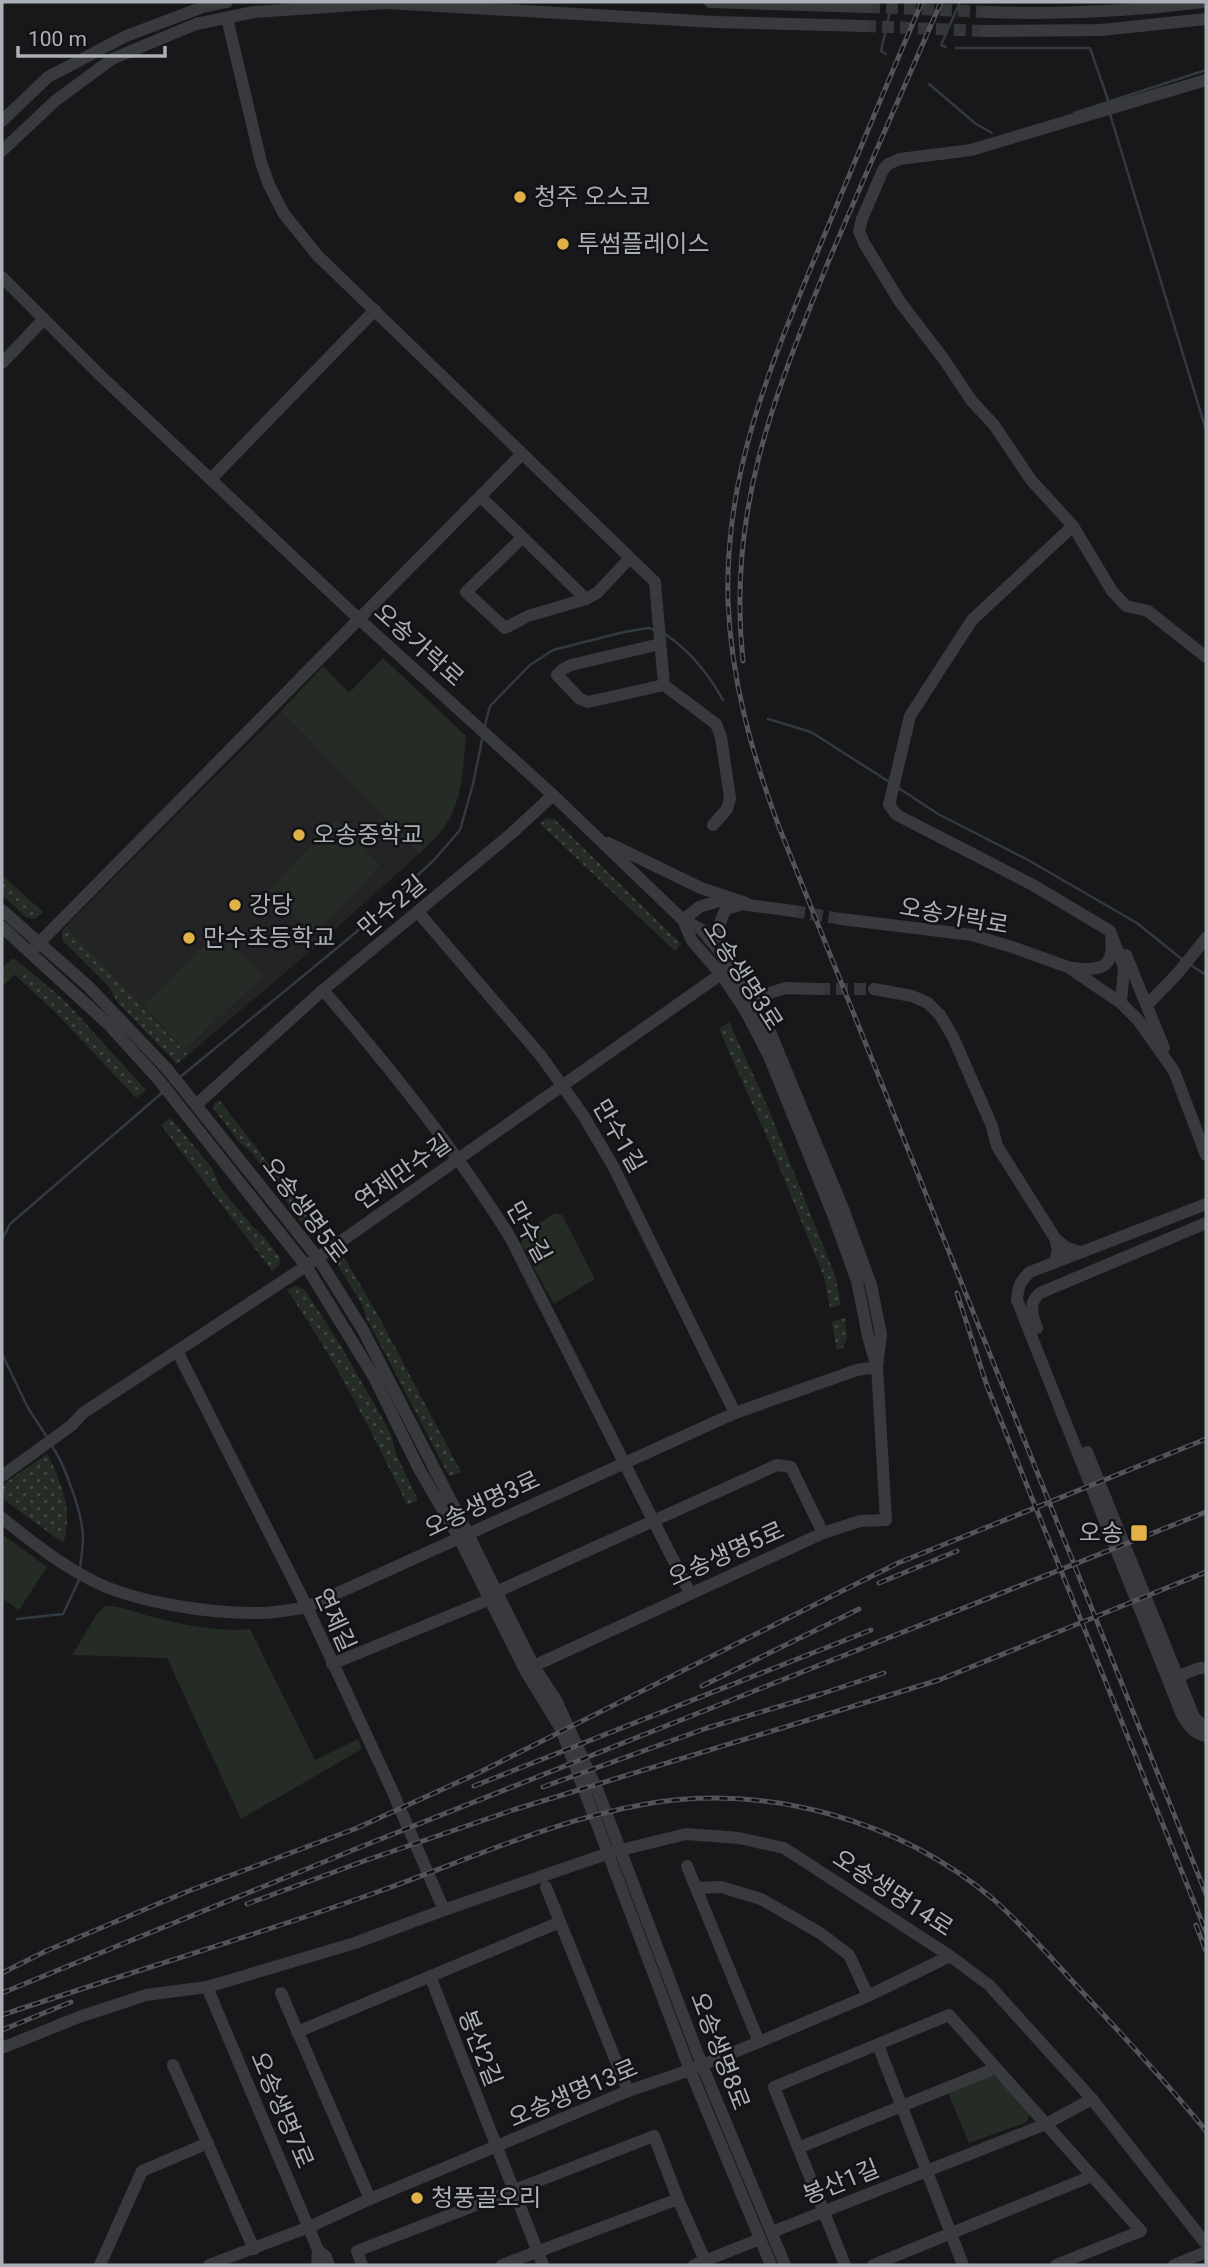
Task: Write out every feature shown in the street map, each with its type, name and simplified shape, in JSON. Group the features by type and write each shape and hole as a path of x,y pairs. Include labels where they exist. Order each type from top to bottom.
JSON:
{"street":[{"path":"2,121 48,77 126,36 203,6 227,2"},
{"path":"710,2 868,7"},
{"path":"986,12 1114,11 1204,2"},
{"path":"2,152 55,101 112,59 196,24 254,12 386,3 715,22 864,26"},
{"path":"226,18 261,162 284,214 318,256 655,582 664,685 716,724 721,737 730,798 727,809 713,825"},
{"path":"986,31 1101,30 1206,19"},
{"path":"1206,80 971,150 900,159 888,164 883,170 859,230 900,302 971,400 995,425 1031,480 1073,526 1112,591 1126,606 1148,611 1206,657"},
{"name":"오송가락로","path":"2,277 102,377 360,620 553,795 683,920"},
{"path":"211,479 375,310"},
{"path":"2,362 44,319"},
{"path":"34,947 522,455"},
{"path":"481,497 586,599"},
{"path":"1073,526 972,620 910,716 889,805 897,815 1033,885 1110,931 1126,954 1174,1071"},
{"path":"522,538 466,592 505,628 528,616 586,599 597,593 630,558"},
{"path":"660,641 571,665 557,675 580,699 588,702 664,685"},
{"name":"만수2길","path":"195,1105 323,990 512,833 553,795"},
{"path":"596,837 701,888 746,903"},
{"path":"683,920 699,907 719,901 793,911"},
{"path":"720,952 720,920 726,909 746,903"},
{"name":"오송생명5로","path":"2,910 158,1079 306,1266 374,1377 418,1467 464,1536"},
{"name":"만수1길","path":"418,912 564,1086 613,1166 735,1413"},
{"name":"오송가락로","path":"841,919 972,935 1068,967 1121,1003 1138,1020 1174,1071 1206,1155"},
{"name":"오송생명3로","path":"683,920 701,929 720,952 771,1034 844,1211 871,1285 881,1334 877,1367"},
{"name":"오송생명3로","path":"683,920 692,941 721,974 745,1010 769,1056 857,1281 877,1367"},
{"name":"오송생명5로","path":"2,927 88,986 168,1070 318,1258 362,1330 529,1667 822,1533 860,1521 886,1520 877,1367"},
{"path":"1068,967 1090,970 1101,968 1109,960 1112,950 1110,931"},
{"path":"1110,931 1124,967 1121,1003"},
{"path":"1147,1005 1206,938"},
{"name":"연제만수길","path":"2,1476 72,1425 83,1413 318,1258 721,974"},
{"path":"750,999 786,988 818,989"},
{"path":"874,989 912,996 928,1003 940,1015 953,1037 992,1126 996,1146 1055,1238 1062,1246 1080,1252"},
{"name":"만수길","path":"323,990 459,1158 510,1237 690,1593"},
{"path":"1206,1204 1030,1272 1017,1287 1017,1300 1173,1679 1194,1717 1199,1723 1206,1725"},
{"path":"1206,1223 1045,1290 1035,1297 1032,1309 1173,1679 1188,1725 1196,1733 1206,1737"},
{"path":"1055,1238 1058,1250 1055,1262"},
{"name":"연제길","path":"177,1351 307,1607 444,1910"},
{"name":"오송생명3로","path":"2,1518 51,1557 96,1583 138,1597 253,1614 307,1607 735,1413 857,1370 877,1367"},
{"name":"오송생명5로","path":"654,1521 777,1465 791,1467 822,1533"},
{"path":"331,1664 492,1596 654,1521"},
{"name":"오송생명8로","path":"529,1667 556,1700 599,1794 615,1852 696,2067 766,2235 785,2265"},
{"path":"1173,1679 1199,1668 1206,1668"},
{"name":"오송생명14로","path":"207,1987 355,1944 444,1910 615,1852 686,1834 739,1838 784,1848 950,1956 989,1985 1092,2099 1206,2244"},
{"path":"687,1866 759,2042"},
{"path":"546,1886 628,2091"},
{"path":"696,1888 721,1887 761,1899 820,1933 849,1955 868,1996"},
{"path":"298,2032 560,1922"},
{"name":"오송생명13로","path":"209,2265 309,2227 628,2091 759,2042 868,1996 950,1956"},
{"name":"봉산2길","path":"430,1976 543,2265"},
{"path":"2,2048 79,2017 146,1996 207,1987"},
{"name":"오송생명7로","path":"207,1987 309,2227 318,2250 317,2265"},
{"path":"281,1993 370,2199"},
{"path":"845,2265 774,2087 949,2015 1141,2231 1056,2265"},
{"path":"878,2045 963,2265"},
{"path":"173,2065 254,2249"},
{"name":"봉산1길","path":"799,2148 996,2068"},
{"name":"봉산1길","path":"702,2264 824,2211 1046,2124 1092,2099"},
{"path":"362,2265 352,2252 654,2136 702,2264"},
{"path":"100,2265 142,2171 208,2143"},
{"path":"873,2265 1092,2176"},
{"path":"502,2265 678,2199"},
{"name":"오송생명8로","path":"766,2235 771,2265"},
{"name":"오송생명7로","path":"318,2250 326,2257 329,2265"},
{"path":"1174,2265 1206,2252"}],"shaded area":[{"path":"383,658 466,736 461,782 451,816 442,830 419,854 281,711 323,666 349,693"},
{"path":"281,711 419,854 188,1055 66,926"},
{"path":"547,818 554,819 681,944 675,951 540,824"},
{"path":"336,819 380,865 314,934 269,890"},
{"path":"2,875 43,912 35,919 27,918 2,895"},
{"path":"66,926 188,1055 177,1064 118,1003 108,986 62,940 62,931"},
{"path":"219,931 263,976 184,1050 144,1005"},
{"path":"13,958 24,966 2,987 2,968"},
{"path":"24,966 65,1001 146,1090 136,1098 56,1013 14,974"},
{"path":"729,1022 764,1098 835,1275 841,1305 830,1308 824,1277 719,1029"},
{"path":"219,1100 323,1233 311,1234 289,1207 284,1195 252,1153 240,1143 213,1108"},
{"path":"171,1118 212,1168 220,1187 280,1258 279,1266 272,1271 161,1125"},
{"path":"555,1213 562,1215 595,1279 554,1304 521,1244 526,1232"},
{"path":"341,1252 378,1315 461,1472 449,1476 366,1317 362,1304 335,1261"},
{"path":"295,1286 305,1290 341,1346 391,1434 396,1454 418,1500 407,1505 352,1395 287,1290"},
{"path":"845,1318 847,1338 843,1348 837,1350 832,1322"},
{"path":"47,1454 64,1497 67,1520 63,1543 2,1498 2,1485"},
{"path":"2,1534 47,1567 19,1610 2,1598"},
{"path":"105,1606 124,1608 201,1627 250,1629 315,1760 358,1739 362,1749 241,1819 167,1658 72,1655 97,1614"},
{"path":"993,2075 998,2076 1031,2111 1027,2122 969,2143 948,2093"}],"waterway":[{"path":"886,54 881,51 892,2"},
{"path":"946,47 941,45 960,2"},
{"path":"956,48 1090,48 1108,100"},
{"path":"1074,113 1206,70"},
{"path":"929,84 976,124 992,133"},
{"path":"1110,114 1206,430"},
{"path":"485,725 490,706 530,665 553,650 624,632 649,628 655,630"},
{"path":"665,634 698,664 723,700"},
{"path":"768,719 811,732 891,783"},
{"path":"179,1078 354,934 434,860 460,830 483,735"},
{"path":"897,787 938,814 1028,860 1137,923 1184,961"},
{"path":"1189,964 1206,975"},
{"path":"2,1240 10,1224 163,1092"},
{"path":"2,1354 28,1408 47,1437"},
{"path":"52,1446 67,1477 80,1515 83,1536 80,1570"},
{"path":"17,1619 63,1614 79,1580"}],"tunnel":[{"path":"868,7 986,12"},
{"path":"864,26 986,31"},
{"path":"793,911 841,919"},
{"path":"818,989 874,989"}],"railway":[{"path":"922,2 786,329 755,416 734,506 729,553 728,601 733,659 744,716 779,827 1206,1894"},
{"path":"743,661 740,607 742,556 748,506 772,410 827,265 941,2"},
{"path":"957,1293 987,1386 1206,1932"},
{"path":"2,1973 46,1951 186,1892 357,1828 476,1774 898,1563 1206,1439"},
{"path":"2,1993 363,1846 1206,1512"},
{"path":"879,1583 957,1551"},
{"path":"247,1904 513,1810 939,1680 1206,1572"},
{"path":"702,1686 859,1609"},
{"path":"474,1786 871,1630"},
{"path":"543,1787 707,1728 884,1673"},
{"path":"2,2015 333,1908 578,1820 646,1804 692,1799 738,1799 784,1804 830,1814 874,1829 916,1848 956,1871 993,1899 1030,1935 1148,2063 1206,2131"},
{"path":"1196,1925 1206,1951"},
{"path":"2,2030 71,2002"}],"place":[{"name":"청주 오스코","path":"520,197"},
{"name":"투썸플레이스","path":"563,244"},
{"name":"오송중학교","path":"299,835"},
{"name":"강당","path":"235,905"},
{"name":"만수초등학교","path":"189,938"},
{"name":"오송","path":"1139,1533"},
{"name":"청풍골오리","path":"417,2198"}]}
